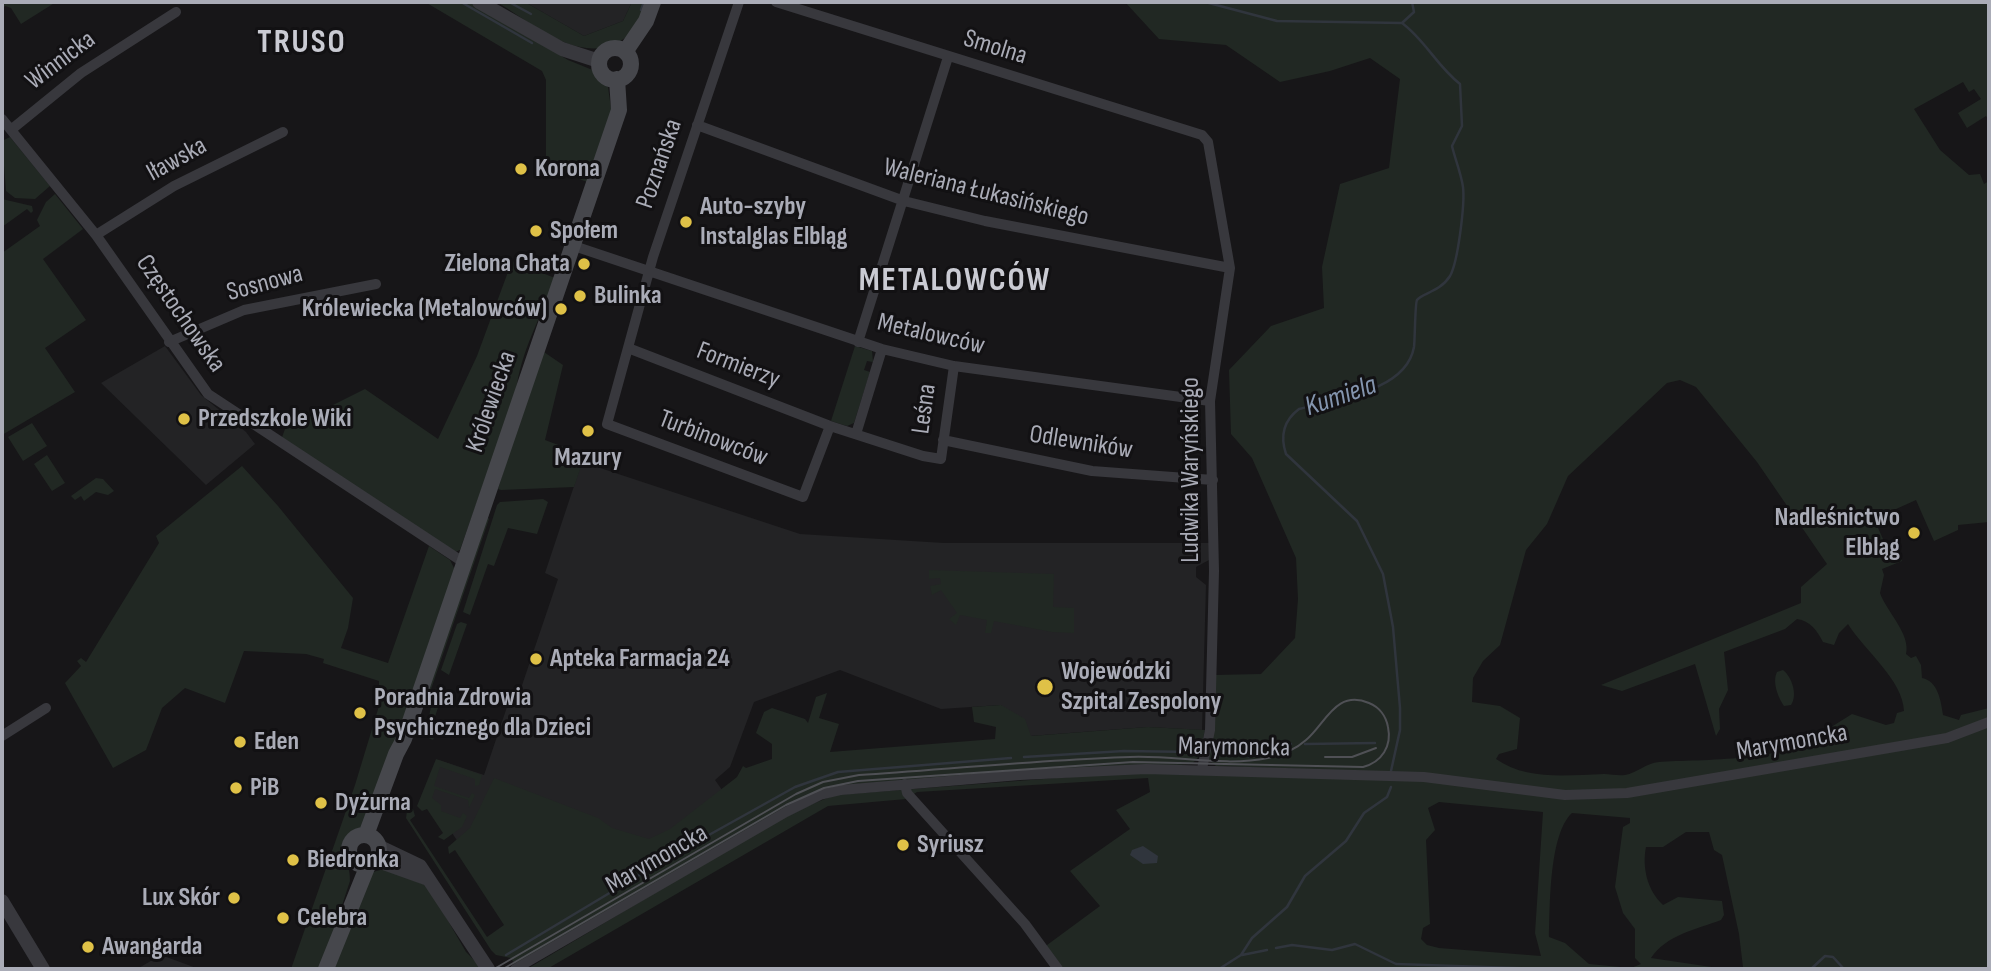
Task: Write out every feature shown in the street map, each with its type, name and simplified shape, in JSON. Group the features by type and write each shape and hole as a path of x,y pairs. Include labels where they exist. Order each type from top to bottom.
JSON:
{"main road":[{"path":"625,52 646,21 653,2"},
{"path":"609,49 625,52 630,68 617,79 604,75 599,61 609,49"},
{"name":"Królewiecka","path":"326,969 404,752 404,739 463,562 620,110 617,79"}],"street":[{"path":"479,2 562,49 599,61"},
{"name":"Poznańska","path":"607,424 649,271 739,2"},
{"name":"Smolna","path":"776,2 1202,135"},
{"name":"Winnicka","path":"12,129 81,73 176,12"},
{"path":"858,342 948,57"},
{"name":"Częstochowska","path":"2,119 96,234 196,381 215,400 463,562"},
{"name":"Waleriana Łukasińskiego","path":"697,125 904,201 985,221 1230,268"},
{"name":"Iławska","path":"96,234 174,186 283,132"},
{"name":"Ludwika Waryńskiego","path":"1202,135 1208,142 1230,268 1210,401 1213,480 1210,730 1202,769"},
{"name":"Metalowców","path":"571,245 882,349 954,366 1210,401"},
{"name":"Sosnowa","path":"169,342 244,310 376,284"},
{"name":"Formierzy","path":"628,348 831,426 923,456 941,459"},
{"path":"856,434 882,349"},
{"name":"Leśna","path":"941,459 954,366"},
{"name":"Turbinowców","path":"607,424 803,497 831,426"},
{"name":"Odlewników","path":"943,440 1092,471 1213,480"},
{"path":"2,736 46,708"},
{"name":"Marymoncka","path":"515,969 807,801 841,790 1097,770 1202,769 1400,776 1574,796 1628,793 1947,738 1970,732 1989,722"},
{"path":"905,784 907,793 1025,924 1058,969"},
{"path":"370,851 428,878 488,969"},
{"path":"2,901 43,969"}],"shaded area":[{"path":"2,2 56,2 21,24 11,8 5,6 2,9"},
{"path":"425,2 471,2 568,60 595,71 608,87 612,115 587,182 546,166 546,80 542,71"},
{"path":"497,2 525,2 584,36 623,21 632,2 649,2 629,35 609,46 592,48 558,40"},
{"path":"525,2 632,2 623,21 584,36"},
{"path":"1125,2 1989,2 1989,120 1986,116 1967,128 1958,113 1981,99 1974,89 1969,92 1963,82 1914,109 1940,150 1969,175 1980,174 1984,184 1989,181 1989,522 1958,525 1958,530 1934,541 1916,500 1874,519 1892,559 1900,556 1902,561 1882,569 1884,575 1880,593 1902,631 1907,646 1906,654 1911,658 1916,656 1921,665 1922,678 1935,687 1943,715 1959,720 1961,715 1989,708 1989,969 1735,969 1743,967 1739,934 1722,855 1714,850 1709,832 1686,832 1663,847 1646,847 1645,870 1653,892 1663,905 1678,897 1722,901 1724,915 1721,920 1673,938 1651,958 1725,969 1058,969 1043,948 1100,906 1070,871 1130,829 1116,810 1150,792 1148,778 917,792 906,799 828,806 547,969 527,969 759,831 802,808 835,795 1147,771 1354,771 1216,766 1208,759 1215,675 1261,674 1295,638 1298,599 1296,558 1252,458 1231,434 1229,370 1271,326 1324,308 1322,267 1340,184 1389,168 1400,79 1370,58 1330,71 1280,82 1226,45 1159,39","holes":["1680,380 1696,387 1757,462 1827,564 1801,587 1801,603 1601,685 1622,691 1695,664 1716,736 1720,729 1719,709 1728,690 1724,652 1785,629 1797,619 1813,627 1823,642 1834,645 1839,633 1848,624 1890,677 1902,699 1904,711 1897,713 1894,723 1886,725 1852,714 1822,730 1810,741 1792,749 1746,757 1659,762 1625,775 1534,774 1508,766 1496,759 1499,754 1517,749 1520,718 1500,706 1472,702 1473,678 1483,661 1500,645 1526,550 1547,524 1568,476 1667,383","1439,802 1543,812 1535,933 1541,956 1439,948 1427,945 1421,939 1423,928 1430,924 1426,840 1435,830 1428,808","1572,813 1630,818 1630,823 1623,827 1615,887 1623,913 1635,929 1635,958 1641,964 1631,968 1589,964 1565,943 1549,937 1552,871 1564,823"]},
{"path":"10,137 50,186 35,199 15,198 6,191 2,141"},
{"path":"55,194 83,229 43,259 86,320 45,348 75,392 2,435 2,253 40,226 37,220 46,202"},
{"path":"2,199 32,206 33,211 31,213 27,209 2,227"},
{"path":"512,261 555,278 527,348 516,392 460,550 455,552 281,440 285,429 365,389 438,439 477,356"},
{"name":"Przedszkole Wiki","path":"165,346 201,395 246,432 255,444 206,485 101,383"},
{"path":"855,346 872,351 873,362 867,361 864,370 870,372 854,423 847,426 831,421"},
{"path":"541,350 563,365 545,440 585,455 574,487 501,490 498,489"},
{"path":"32,423 47,446 23,461 8,437"},
{"path":"47,455 65,483 52,491 34,464"},
{"name":"Wojewódzki Szpital Zespolony","path":"582,462 800,534 944,543 1210,543 1209,560 1196,567 1196,577 1206,585 1202,730 1148,727 1030,736 1001,705 941,709 840,670 754,702 730,767 715,780 727,797 513,923 427,796 439,760 484,775 509,701 516,703 558,579 545,573"},
{"path":"242,466 353,598 348,628 341,648 388,663 429,546 450,560 455,570 418,683 361,828 345,838 343,844 350,881 321,969 291,969 355,785 379,706 379,681 323,663 324,659 306,654 244,651 225,703 185,688 162,708 146,750 113,768 65,683 81,666 77,661 81,658 86,662 159,543 156,536"},
{"path":"96,478 103,479 114,491 108,495 96,492 84,501 81,496 75,500 71,496"},
{"path":"543,499 548,502 537,534 508,528 494,566 488,564 470,615 463,612 497,505 500,502"},
{"path":"485,514 489,519 427,701 423,697"},
{"path":"929,570 1054,574 1053,607 1074,608 1074,633 1052,632 994,621 991,633 985,633 987,620 960,615 956,625 949,619 957,613 941,590 932,595 930,586 941,584 940,578 929,579"},
{"path":"457,624 467,624 449,675 441,670"},
{"path":"1783,670 1794,691 1791,705 1784,706 1775,685 1777,672"},
{"path":"445,686 432,726 438,728 433,740 424,736 436,688"},
{"path":"827,693 819,718 839,724 830,752 995,739 996,727 974,722 972,707 1001,705 1025,719 1031,736 1148,727 1205,730 1199,756 1192,764 837,787 515,965 511,958 496,955 491,950 406,818 407,811 413,809 415,816 410,820 487,937 504,925 455,850 449,854 448,847 470,828 494,778 598,818 612,828 649,839 670,829 737,777 743,766 746,768 772,759 772,744 756,733 764,712 772,708 805,719 808,723 816,697"},
{"path":"436,759 482,775 479,785 475,786 475,779 440,767 434,786 469,798 472,793 475,795 469,808 468,800 435,789 432,798 441,805 441,811 460,818 463,813 467,816 462,827 444,840 438,837 443,833 427,809 422,811 417,806"},
{"path":"1143,846 1158,856 1157,863 1143,864 1130,855 1132,850"},
{"path":"384,869 428,886 466,952 483,969 331,969 373,872"},
{"path":"161,955 199,969 137,969"}],"waterway":[{"path":"461,2 532,43"},
{"path":"509,2 531,14"},
{"path":"641,10 644,2"},
{"path":"1205,2 1277,21 1402,23"},
{"name":"Kumiela","path":"1402,23 1414,12 1412,2"},
{"name":"Kumiela","path":"1391,771 1400,730 1400,708 1393,627 1383,574 1357,521 1286,454 1283,435 1289,419 1299,409 1367,391 1398,374 1408,362 1414,347 1417,300 1441,286 1453,269 1463,206 1462,182 1452,146 1462,126 1460,84 1402,23"},
{"path":"1305,744 1375,743"},
{"path":"1249,757 1250,745 1291,744"},
{"path":"1024,757 1124,751 1194,752"},
{"path":"506,955 673,855 795,787 838,772 1011,758"},
{"name":"Kumiela","path":"1219,969 1241,955 1252,938 1287,907 1305,876 1346,841 1364,813 1387,797 1391,787"},
{"path":"1276,948 1292,945 1332,950 1355,944 1396,964 1544,969"},
{"path":"1242,955 1267,950"},
{"path":"1811,969 1825,956 1833,957 1844,969"}],"tram line":[{"path":"494,969 796,794 823,782 859,775 1096,758 1147,757 1217,761 1268,758 1302,743 1333,710 1348,700 1373,705 1387,723 1387,747 1380,757 1363,767 1133,762 858,781 824,788 786,805 503,969"},
{"path":"1325,757 1352,757 1376,748"}],"place":[{"name":"Korona","path":"521,169"},
{"name":"Auto-szyby Instalglas Elbląg","path":"686,222"},
{"name":"Społem","path":"536,231"},
{"name":"Zielona Chata","path":"584,264"},
{"name":"Bulinka","path":"580,296"},
{"name":"Królewiecka (Metalowców)","path":"561,309"},
{"name":"Przedszkole Wiki","path":"184,419"},
{"name":"Mazury","path":"588,431"},
{"name":"Nadleśnictwo Elbląg","path":"1914,533"},
{"name":"Apteka Farmacja 24","path":"536,659"},
{"name":"Wojewódzki Szpital Zespolony","path":"1045,687"},
{"name":"Poradnia Zdrowia Psychicznego dla Dzieci","path":"360,713"},
{"name":"Eden","path":"240,742"},
{"name":"PiB","path":"236,788"},
{"name":"Dyżurna","path":"321,803"},
{"name":"Syriusz","path":"903,845"},
{"name":"Biedronka","path":"293,860"},
{"name":"Lux Skór","path":"234,898"},
{"name":"Celebra","path":"283,918"},
{"name":"Awangarda","path":"88,947"}],"district":[{"name":"TRUSO","path":"302,44"},
{"name":"METALOWCÓW","path":"955,282"}]}
